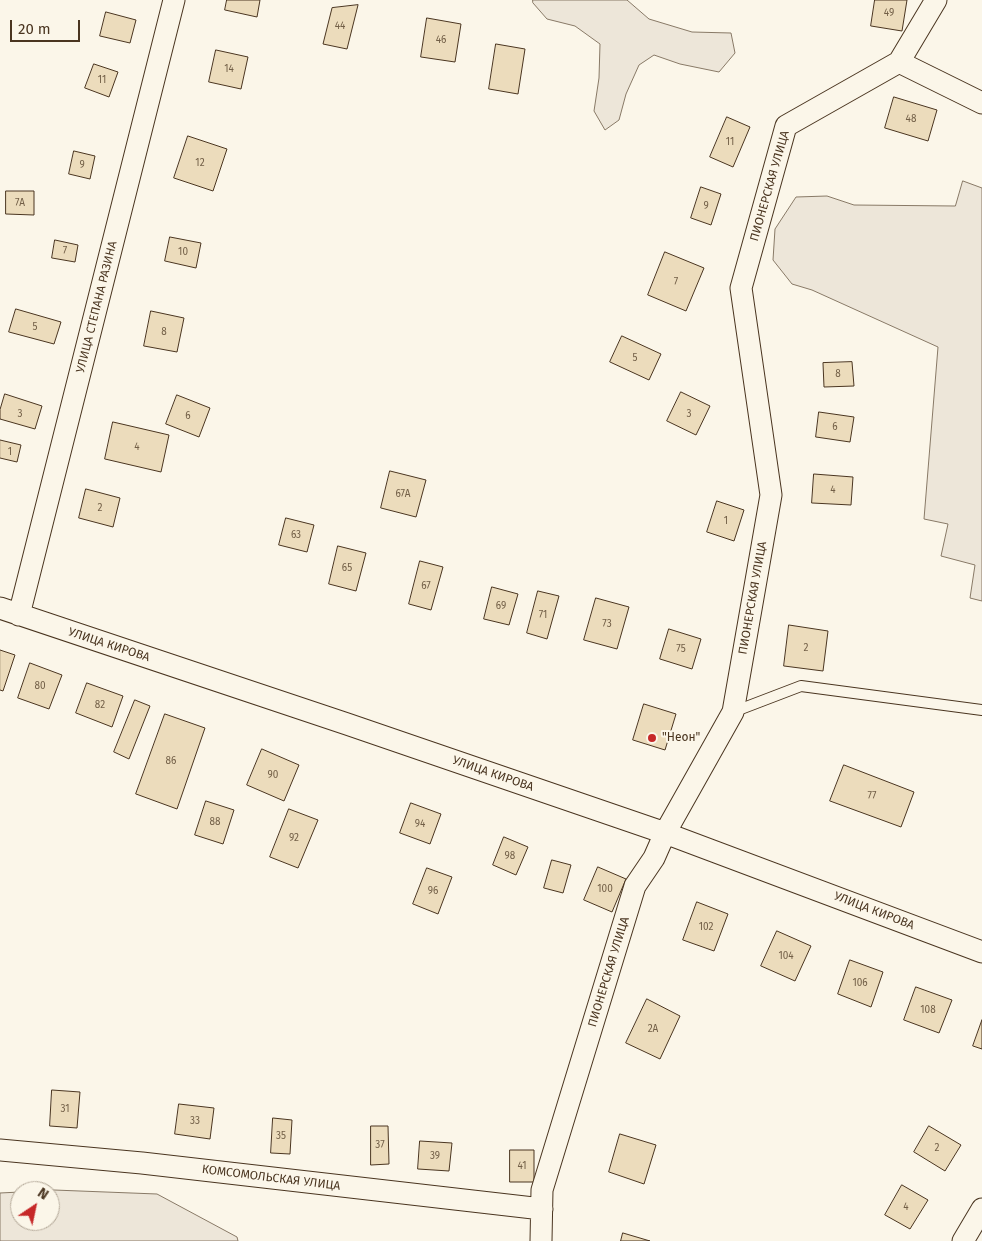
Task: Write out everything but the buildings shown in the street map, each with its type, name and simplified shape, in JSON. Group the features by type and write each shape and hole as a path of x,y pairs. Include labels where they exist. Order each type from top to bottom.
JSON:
{"street":[{"name":"УЛИЦА СТЕПАНА РАЗИНА","path":"10,612 174,0"},
{"name":"ПИОНЕРСКАЯ УЛИЦА","path":"541,1241 542,1190 635,886 654,858 666,832 733,712 771,495 741,288 786,126 899,62 936,0"},
{"path":"899,62 982,102"},
{"name":"УЛИЦА КИРОВА","path":"10,612 666,832 982,952"},
{"name":"КОМСОМОЛЬСКАЯ УЛИЦА","path":"0,1150 142,1163 542,1209"},
{"path":"962,1241 982,1209"}],"lane":[{"path":"733,712 801,686 982,710"}],"shaded area":[{"path":"533,0 627,0 649,19 692,32 731,33 735,53 719,72 680,64 654,55 639,65 626,94 619,120 605,130 594,111 599,78 600,44 575,26 547,19 533,3"},
{"path":"963,181 982,188 982,601 970,598 975,565 941,556 948,524 924,519 938,347 812,290 792,284 773,260 775,229 796,197 827,196 854,205 955,206"},
{"path":"60,1190 157,1194 237,1237 238,1241 0,1241 0,1193 10,1192 10,1231 60,1231"}],"place":[{"name":"\"Неон\"","path":"652,738"}]}
